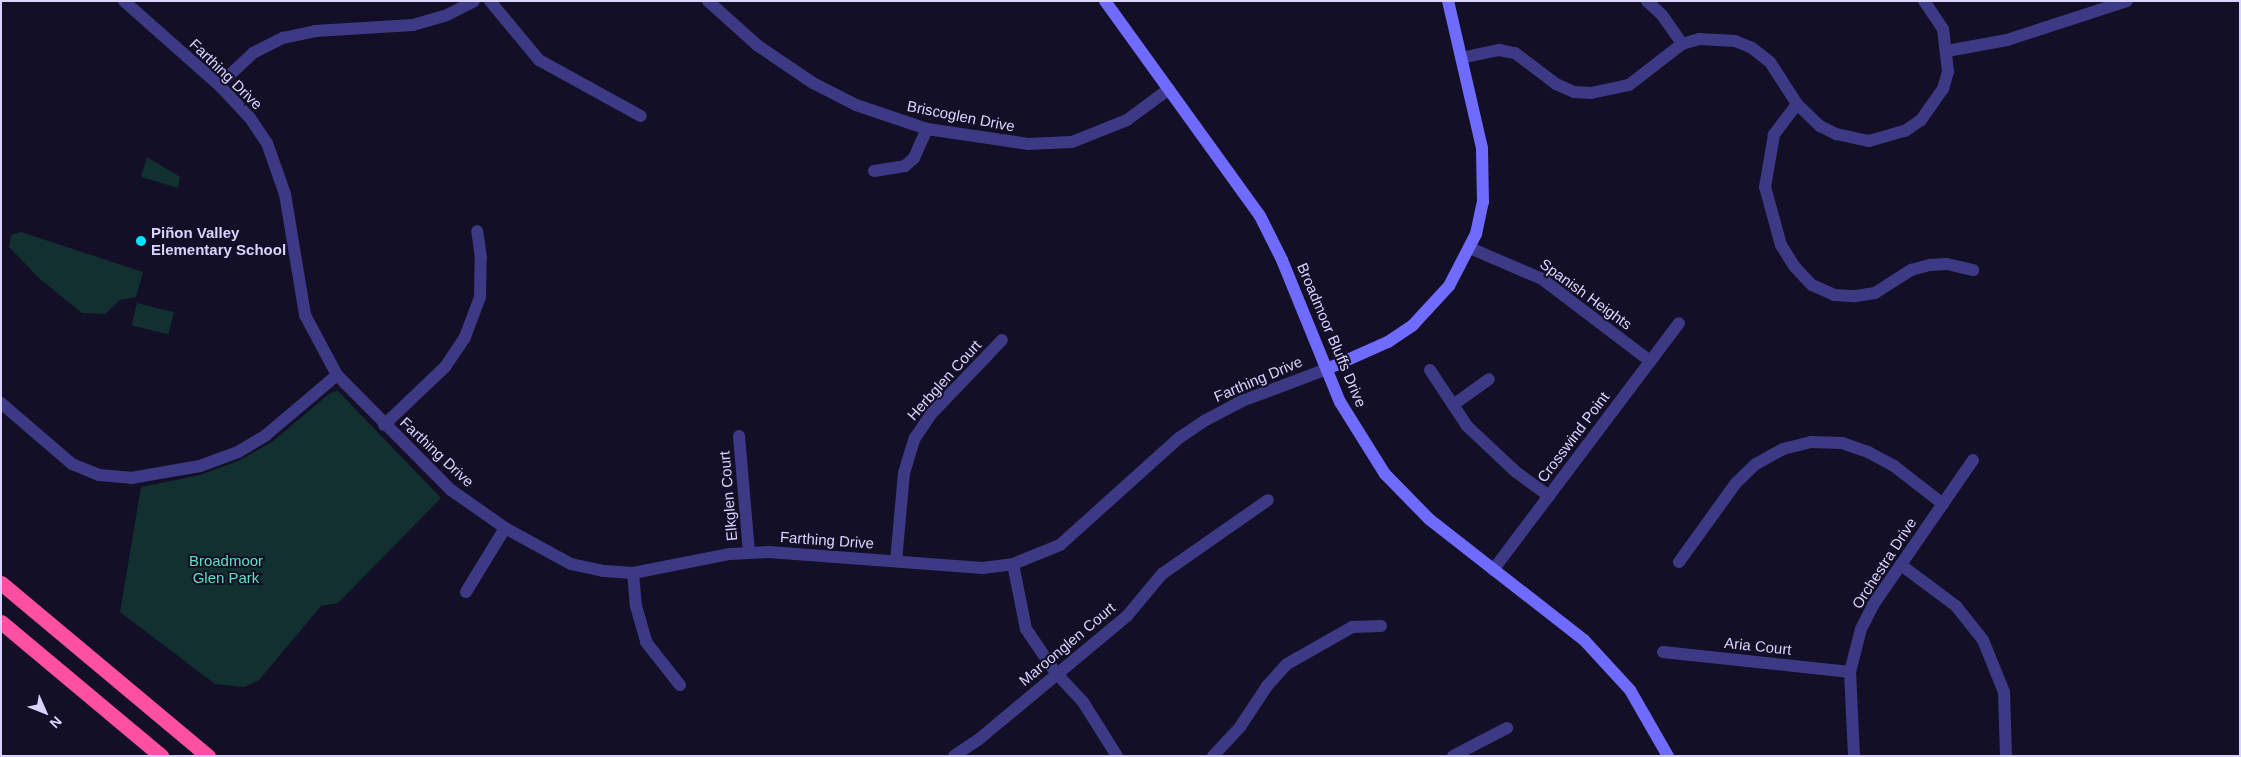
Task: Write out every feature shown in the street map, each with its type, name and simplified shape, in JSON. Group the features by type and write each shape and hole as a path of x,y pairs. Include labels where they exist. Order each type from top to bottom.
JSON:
{"highway":[{"path":"1,583 208,756"},
{"path":"1,622 161,756"}],"street":[{"name":"Farthing Drive","path":"124,1 219,85 259,130 276,160 285,194 306,315 337,375 445,485 505,528 571,564 604,571 633,573 749,552 982,568 1012,564 1060,545 1179,438 1206,420 1242,401 1327,369 1388,342 1413,325 1449,286 1470,248 1483,202 1484,173 1482,148 1448,1"},
{"path":"219,85 253,53 283,38 316,31 414,25 447,15 474,1"},
{"path":"490,1 539,60 641,116"},
{"name":"Briscoglen Drive","path":"708,1 757,45 813,83 856,105 928,129 1028,144 1072,142 1127,120 1169,89"},
{"name":"Broadmoor Bluffs Drive","path":"1105,1 1260,216 1282,260 1340,402 1385,474 1429,520 1584,640 1630,690 1668,756"},
{"path":"1647,1 1662,15 1682,44"},
{"path":"1461,58 1499,50 1515,53 1556,84 1574,92 1591,93 1629,84 1682,44 1719,38 1752,48 1770,62 1797,104 1820,126 1836,134 1869,141 1887,138 1905,131 1934,105 1948,71 1943,29 1924,1"},
{"path":"1947,51 2007,40 2127,1"},
{"path":"1797,104 1774,135 1765,188 1782,245 1794,266 1812,285 1834,295 1856,296 1875,293 1911,270 1930,265 1947,264 1973,270"},
{"path":"874,171 905,166 920,148 928,129"},
{"path":"384,424 445,367 465,337 480,297 481,258 477,231"},
{"name":"Spanish Heights","path":"1470,248 1542,279 1650,361"},
{"name":"Crosswind Point","path":"1493,570 1679,323"},
{"name":"Herbglen Court","path":"896,561 904,473 915,438 932,413 1002,340"},
{"path":"1430,370 1467,426 1549,496"},
{"path":"1,403 72,464 99,475 131,478 200,466 238,452 274,430 337,375"},
{"path":"1453,405 1489,379"},
{"name":"Elkglen Court","path":"739,436 749,552"},
{"path":"1679,562 1736,483 1756,464 1783,449 1811,442 1842,444 1868,452 1894,466 1943,504"},
{"name":"Orchestra Drive","path":"1854,756 1850,672 1862,629 1873,605 1973,460"},
{"name":"Maroonglen Court","path":"954,756 978,740 1056,673 1127,616 1162,574 1268,500"},
{"path":"466,592 505,528"},
{"path":"1012,564 1026,629 1056,673 1083,702 1118,756"},
{"path":"1901,565 1956,606 1983,640 2004,692 2006,756"},
{"path":"633,573 636,606 646,642 680,685"},
{"path":"1213,756 1240,728 1267,686 1287,664 1352,627 1381,626"},
{"name":"Aria Court","path":"1663,652 1850,672"},
{"path":"1453,756 1507,728"}],"green space":[{"path":"147,157 180,177 178,188 141,177"},
{"path":"21,232 143,272 136,297 120,300 105,314 82,313 40,279 9,247 11,235"},
{"path":"137,303 174,312 168,335 131,325"},
{"name":"Broadmoor Glen Park","path":"338,391 441,498 338,603 321,606 259,680 244,687 215,684 120,612 141,487 200,475 238,461 272,442 330,393"}],"place":[{"name":"Piñon Valley Elementary School","path":"141,241"}]}
